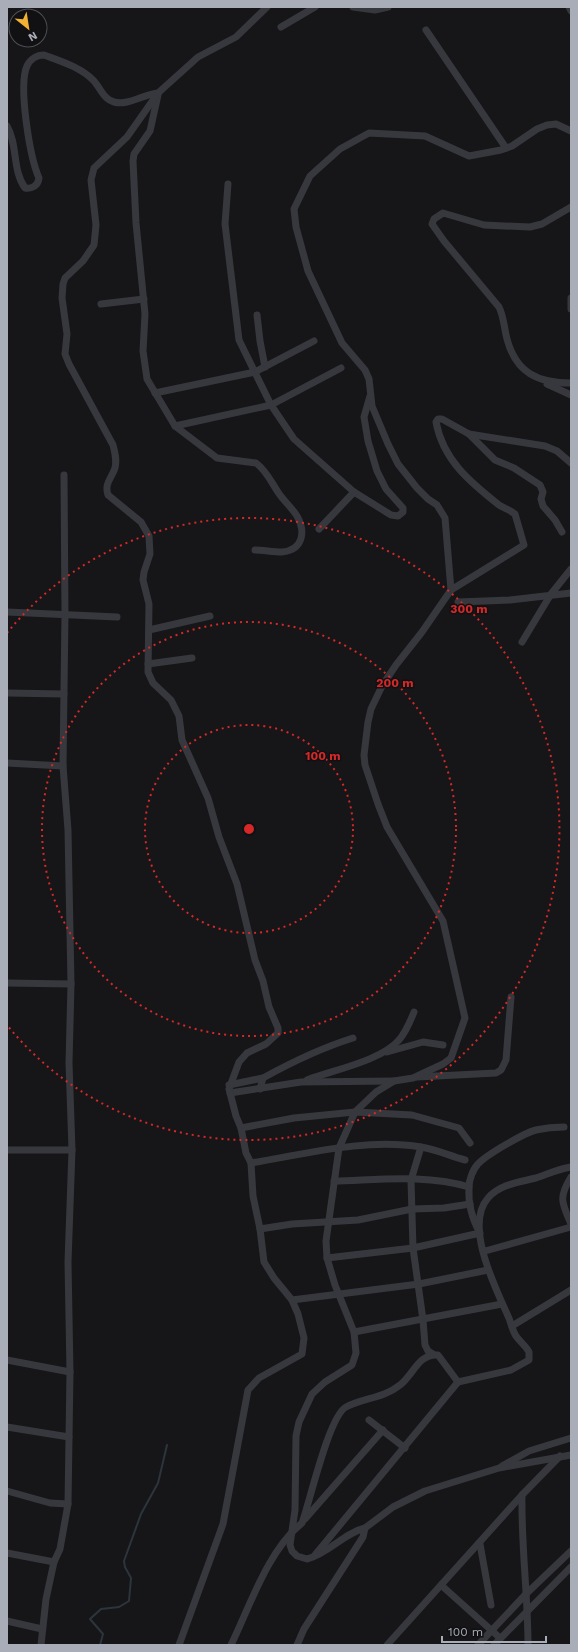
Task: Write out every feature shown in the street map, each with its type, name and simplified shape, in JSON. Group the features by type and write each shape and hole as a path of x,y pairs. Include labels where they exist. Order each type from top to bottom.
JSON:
{"street":[{"path":"179,1645 223,1524 248,1390 259,1378 302,1354 304,1347 302,1329 292,1300 274,1278 264,1262 260,1229 253,1196 251,1163 246,1153 241,1128 236,1116 229,1085 239,1062 247,1053 271,1040 278,1033 278,1028 269,1007 263,981 255,960 237,884 219,837 208,798 182,740 179,716 171,700 150,678 148,664 148,604 144,576 150,554 150,536 141,522 108,495 106,485 115,469 115,454 113,445 65,354 67,334 62,298 65,278 82,261 94,245 96,225 91,180 94,168 127,137 158,93 198,57 236,37 266,7"},
{"path":"281,27 315,7"},
{"path":"353,7 374,10 388,7"},
{"path":"569,7 571,11"},
{"path":"426,30 506,148"},
{"path":"7,126 11,137 18,173 22,184 25,188 29,189 36,185 38,178 33,164 25,92 27,67 33,58 39,55 44,55 81,70 93,80 104,95 114,102 124,102 148,94 158,93"},
{"path":"158,93 150,131 134,154 133,161 136,223 144,299 143,356 147,379 175,426 217,458 256,463 261,467 280,495 297,516 303,529 302,539 297,546 282,552 255,550"},
{"path":"451,590 444,518 437,505 428,499 417,488 398,464 388,444 370,396 369,379 365,370 342,343 308,271 294,218 294,209 310,176 340,148 362,135 369,133 425,136 469,156 506,148 537,129 547,125 556,124 571,131"},
{"path":"228,184 225,224 239,340 271,405 294,439 354,492 394,516 400,515 404,510 386,488 376,471 368,441 364,417 370,396"},
{"path":"571,207 542,224 530,227 484,225 443,213 434,219 432,224 444,241 499,306 503,315 510,350 525,371 571,395"},
{"path":"571,298 571,309"},
{"path":"101,304 144,299"},
{"path":"257,315 265,367"},
{"path":"155,393 255,372 314,341"},
{"path":"175,426 271,405 341,368"},
{"path":"542,381 571,384"},
{"path":"413,1078 443,1064 450,1058 465,1018 464,1008 450,956 443,921 387,827 368,775 364,754 370,709 382,686 396,665 422,632 451,590 524,545 516,514 501,506 471,483 458,469 441,441 436,422 438,419 442,419 469,434 495,460 514,468 540,485 543,492 541,499 543,506 555,520 562,532"},
{"path":"469,434 545,446 557,451 571,463"},
{"path":"41,1645 42,1629 54,1562 60,1549 68,1504 70,1372 68,1262 72,1150 69,1063 71,984 68,830 63,766 65,614 64,475"},
{"path":"319,530 354,492"},
{"path":"522,642 552,594 571,569"},
{"path":"458,602 510,600 571,593"},
{"path":"7,612 117,617"},
{"path":"148,630 210,616"},
{"path":"148,664 192,658"},
{"path":"7,693 64,694"},
{"path":"7,762 63,766"},
{"path":"7,983 71,984"},
{"path":"301,1082 394,1081 413,1078 496,1073 501,1070 506,1060 511,997"},
{"path":"385,1052 399,1040 408,1027 414,1012"},
{"path":"229,1085 263,1078 324,1048 353,1038"},
{"path":"230,1093 301,1082 356,1064 385,1052 423,1042 443,1045"},
{"path":"260,1089 263,1078"},
{"path":"394,1081 376,1092 355,1112 339,1148 326,1241 327,1258 354,1332 356,1353 352,1365 325,1382 312,1394 299,1422 296,1436 295,1510 290,1545 292,1551 298,1556 307,1559 326,1552 357,1530 365,1528 392,1508 425,1491 499,1468 571,1455"},
{"path":"241,1128 294,1118 355,1112 412,1115 459,1128 470,1143"},
{"path":"480,1233 475,1224 470,1204 469,1187 476,1165 487,1156 524,1134 545,1128 564,1128"},
{"path":"251,1163 339,1148 377,1145 421,1147 465,1160"},
{"path":"421,1147 411,1180 413,1248 419,1284 424,1345 428,1351 438,1355 458,1382"},
{"path":"7,1150 72,1150"},
{"path":"314,1557 458,1382 511,1370 529,1360 529,1352 516,1336 488,1270 485,1251 480,1242 480,1211 488,1198 495,1192 514,1183 571,1167"},
{"path":"485,1251 571,1226 562,1200 562,1193 571,1177"},
{"path":"334,1181 431,1179 455,1182 469,1187"},
{"path":"260,1229 292,1224 358,1220 412,1209 444,1208 470,1204"},
{"path":"327,1258 413,1248 480,1233"},
{"path":"292,1300 419,1284 488,1270"},
{"path":"512,1326 571,1290"},
{"path":"354,1332 502,1304"},
{"path":"302,1523 330,1431 340,1411 346,1407 371,1400 396,1388 406,1379 424,1357 433,1354"},
{"path":"7,1360 70,1372"},
{"path":"369,1420 405,1448"},
{"path":"7,1427 69,1437"},
{"path":"230,1645 267,1568 292,1531 302,1523 382,1430"},
{"path":"499,1468 529,1451 571,1438"},
{"path":"387,1645 480,1544 522,1495 560,1456"},
{"path":"7,1491 50,1503 68,1504"},
{"path":"522,1495 521,1523 528,1612 528,1645"},
{"path":"297,1645 304,1629 363,1537 365,1528"},
{"path":"480,1544 491,1605"},
{"path":"478,1645 526,1594 571,1551"},
{"path":"7,1553 54,1562"},
{"path":"494,1645 570,1568"},
{"path":"441,1585 500,1638"},
{"path":"7,1621 42,1629"}],"waterway":[{"path":"100,1645 103,1634 90,1619 101,1609 119,1607 129,1601 131,1578 125,1567 124,1561 141,1514 158,1483 167,1445"}]}
